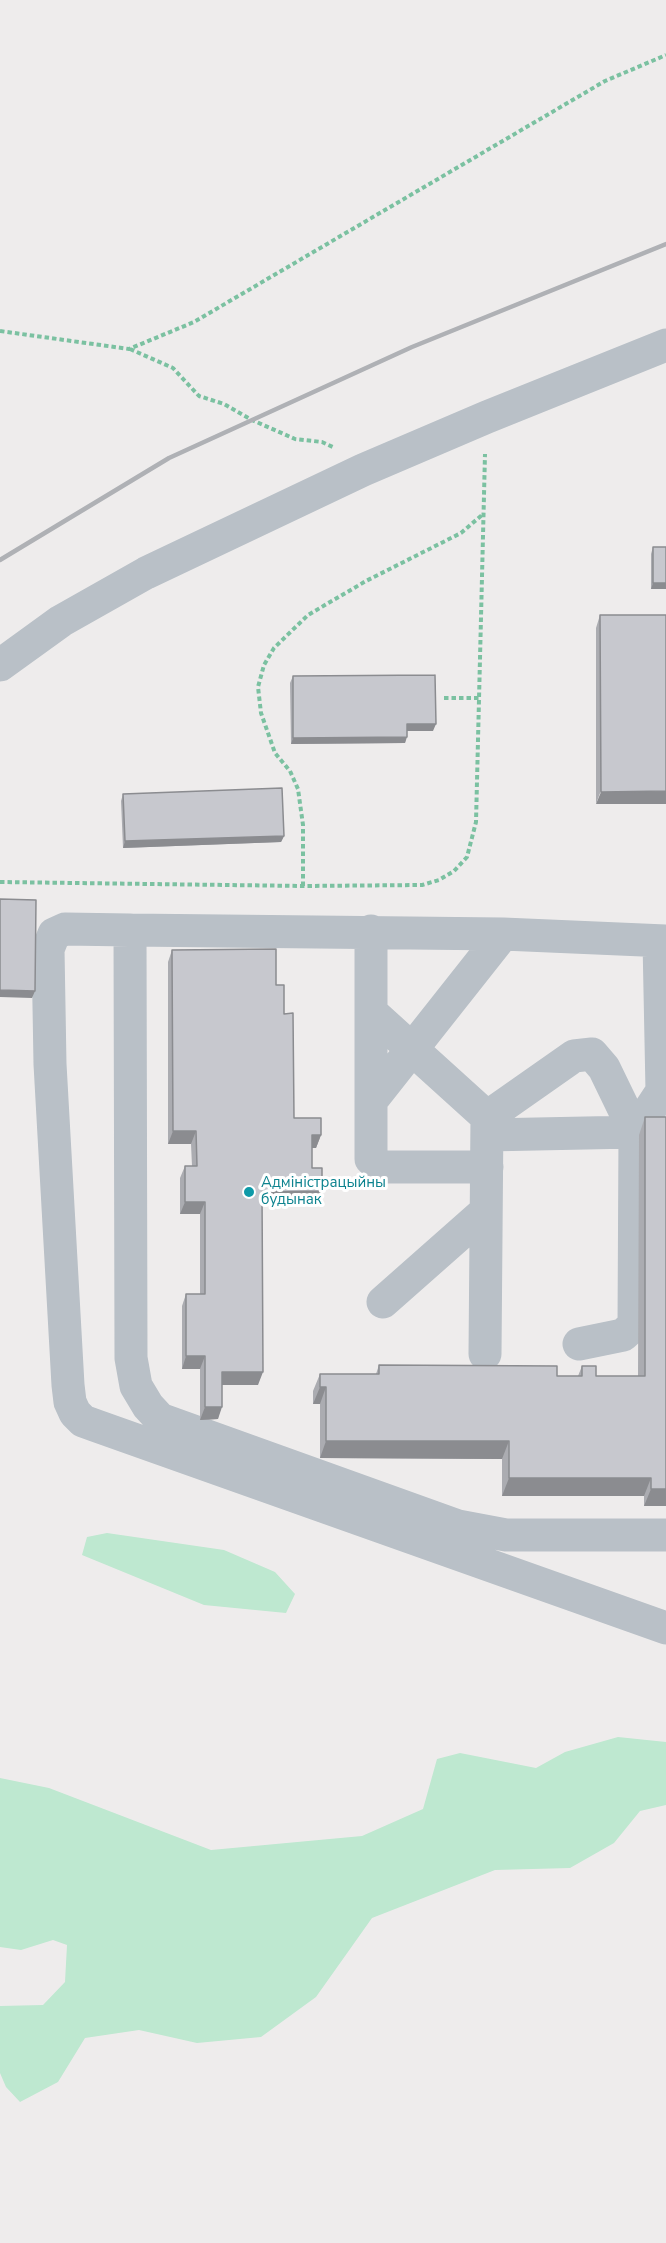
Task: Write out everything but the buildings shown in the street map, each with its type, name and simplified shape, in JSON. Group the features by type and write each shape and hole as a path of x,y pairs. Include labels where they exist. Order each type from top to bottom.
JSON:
{"lane":[{"path":"0,665 61,621 146,573 363,470 666,345"},
{"path":"635,1132 664,1091 662,941 371,931 65,929 54,934 48,949 50,1064 67,1373 70,1402 75,1413 83,1421 666,1628"},
{"path":"130,930 131,1358 136,1386 148,1406 160,1419 459,1526 506,1535 666,1535"},
{"path":"371,931 371,1159 379,1166 487,1140 635,1132"},
{"path":"371,1101 503,934"},
{"path":"371,1012 412,1048 487,1140 485,1354"},
{"path":"487,1140 574,1056 592,1054 604,1068 635,1132 635,1318 633,1325 623,1335 579,1344"},
{"path":"384,1302 486,1211"}],"path":[{"path":"129,349 194,322 605,81 666,55"},
{"path":"0,331 129,349 173,368 200,396 224,404 252,420 295,439 322,442 346,453 363,470"},
{"path":"0,882 303,886 422,885 439,880 454,871 467,857 476,822 487,417"},
{"path":"303,886 303,825 298,789 290,771 276,753 261,713 258,687 264,665 274,648 309,615 366,581 461,533 483,515"},
{"path":"444,698 479,698"}],"green space":[{"path":"107,1533 224,1550 275,1572 295,1594 286,1613 204,1605 82,1555 87,1537"},
{"path":"618,1737 666,1742 666,1805 640,1811 614,1843 570,1868 495,1870 372,1918 316,1997 261,2037 197,2043 139,2030 85,2038 58,2082 20,2102 6,2087 0,2073 0,2006 43,2005 65,1982 67,1945 53,1940 21,1950 0,1947 0,1778 49,1788 211,1850 362,1836 423,1809 437,1759 460,1753 536,1768 565,1752"}],"railway":[{"path":"0,560 169,458 412,347 666,244"}],"place":[{"name":"Адміністрацыйны будынак","path":"249,1192"}]}
